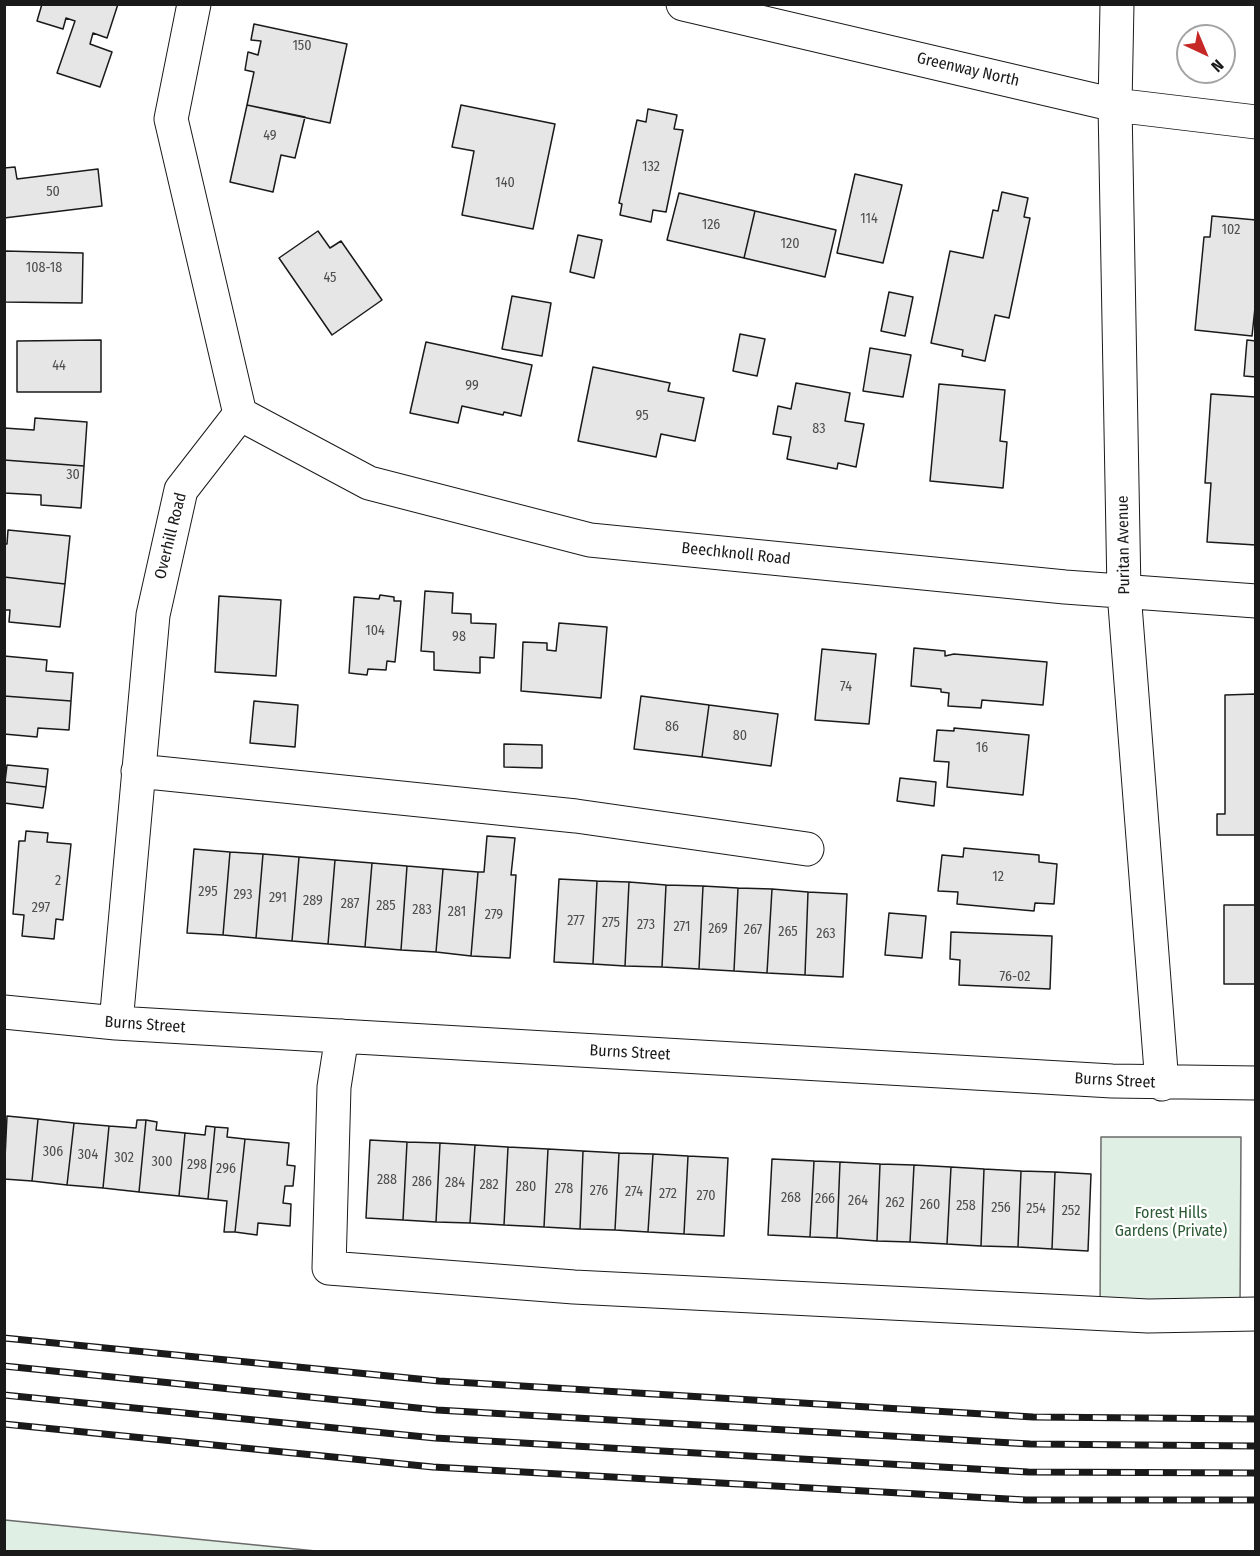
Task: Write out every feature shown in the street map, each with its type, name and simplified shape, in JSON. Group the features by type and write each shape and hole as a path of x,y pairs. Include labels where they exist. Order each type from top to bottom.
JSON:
{"street":[{"path":"194,4 171,119 240,414"},
{"name":"Greenway North","path":"683,4 1115,105 1256,122"},
{"name":"Puritan Avenue","path":"1118,4 1115,105 1124,591 1162,1084"},
{"name":"Beechknoll Road","path":"240,414 369,483 590,540 1124,591 1256,601"},
{"name":"Overhill Road","path":"116,1023 153,615 181,490 240,414"},
{"path":"138,771 576,816 807,849"},
{"name":"Burns Street","path":"4,1012 116,1023 1162,1084 1256,1083"},
{"path":"342,1036 334,1087 329,1268 574,1287 1148,1316 1256,1314"}],"green space":[{"name":"Forest Hills Gardens (Private)","path":"1101,1137 1241,1137 1240,1309 1100,1310"},
{"path":"5,1520 316,1551 5,1551"}],"building":[{"path":"42,4 118,4 107,38 93,33 90,44 112,52 100,87 57,73 75,21 66,18 63,29 37,21"},
{"path":"254,24 347,44 330,123 247,105 254,72 245,70 248,52 258,55 261,41 251,40"},
{"path":"247,105 305,117 295,158 281,155 273,192 230,182"},
{"path":"461,105 555,124 533,229 462,215 474,151 452,147"},
{"path":"648,109 677,115 674,129 683,130 666,212 653,210 651,222 620,215 622,204 619,203 637,120 646,122"},
{"path":"15,167 17,179 98,169 102,206 4,218 4,168"},
{"path":"855,174 902,185 883,263 837,253"},
{"path":"1002,192 1028,198 1024,217 1030,218 1009,318 995,315 985,361 962,356 963,350 931,343 950,251 983,258 993,210 998,211"},
{"path":"679,193 755,211 744,258 667,240"},
{"path":"755,211 836,230 825,277 744,258"},
{"path":"1212,216 1256,220 1256,298 1252,336 1195,330 1204,237 1210,237"},
{"path":"318,231 330,248 341,241 382,300 332,335 279,258"},
{"path":"578,235 602,240 594,278 570,272"},
{"path":"5,251 83,253 82,303 4,302"},
{"path":"889,292 913,297 905,336 881,331"},
{"path":"512,296 551,303 542,356 502,349"},
{"path":"740,334 765,339 757,376 733,371"},
{"path":"101,340 101,392 17,392 17,341"},
{"path":"1247,340 1256,341 1256,377 1244,376"},
{"path":"426,342 532,365 521,416 504,412 503,415 462,406 458,423 410,413"},
{"path":"870,348 911,355 903,397 863,391"},
{"path":"593,367 670,383 668,391 704,398 695,441 661,434 656,457 578,441"},
{"path":"796,383 850,393 845,421 864,424 856,467 838,463 837,469 787,459 791,437 773,434 778,406 791,409"},
{"path":"939,384 1005,390 1000,441 1007,442 1003,488 930,481"},
{"path":"1211,394 1256,397 1256,545 1207,542 1211,483 1205,483"},
{"path":"35,418 87,422 84,466 4,460 4,428 34,430"},
{"path":"4,460 84,466 81,508 41,505 41,495 4,493"},
{"path":"8,530 70,536 65,584 4,577 4,544 7,544"},
{"path":"4,577 65,584 60,627 9,622 10,610 4,610"},
{"path":"425,591 453,593 452,613 471,614 471,623 496,624 494,658 480,657 480,673 434,670 434,652 421,651"},
{"path":"380,595 394,597 394,601 401,601 395,662 387,661 386,670 368,669 367,675 349,673 354,597 379,599"},
{"path":"219,596 281,600 276,676 215,672"},
{"path":"559,623 607,627 601,698 521,691 523,642 547,643 547,650 556,651"},
{"path":"914,648 945,651 945,656 954,654 1047,662 1043,705 982,700 981,708 948,706 949,693 941,692 941,689 911,686"},
{"path":"822,649 876,654 869,724 815,720"},
{"path":"4,656 47,660 46,671 73,673 71,701 4,696"},
{"path":"1256,694 1256,835 1217,835 1217,814 1225,814 1225,695"},
{"path":"4,696 71,701 69,730 38,728 37,737 4,734"},
{"path":"641,696 709,705 702,757 634,749"},
{"path":"254,701 298,705 295,747 250,743"},
{"path":"709,705 778,714 771,766 702,757"},
{"path":"954,728 1029,735 1023,795 947,787 949,762 934,761 937,730 954,731"},
{"path":"504,744 542,745 542,768 504,767"},
{"path":"7,765 48,769 46,787 5,782"},
{"path":"900,778 936,782 934,806 897,801"},
{"path":"5,782 46,787 43,808 4,803"},
{"path":"26,831 48,833 47,842 71,844 63,920 56,919 54,939 22,936 24,915 13,914 19,841 25,841"},
{"path":"487,836 515,838 511,875 516,875 510,958 471,956 478,872 484,872"},
{"path":"964,848 1039,855 1039,862 1057,864 1054,904 1035,903 1034,911 957,904 958,892 938,891 942,855 963,857"},
{"path":"194,849 230,852 223,935 187,933"},
{"path":"230,852 263,854 256,938 223,935"},
{"path":"263,854 299,857 292,941 256,938"},
{"path":"299,857 335,860 328,944 292,941"},
{"path":"335,860 372,863 365,947 328,944"},
{"path":"372,863 407,866 401,950 365,947"},
{"path":"407,866 443,869 436,952 401,950"},
{"path":"443,869 478,872 471,956 436,952"},
{"path":"559,879 597,881 593,964 554,962"},
{"path":"597,881 629,882 625,966 593,964"},
{"path":"629,882 666,885 662,967 625,966"},
{"path":"666,885 703,886 699,969 662,967"},
{"path":"703,886 738,888 734,971 699,969"},
{"path":"738,888 772,889 767,973 734,971"},
{"path":"772,889 808,892 805,975 767,973"},
{"path":"808,892 847,894 843,977 805,975"},
{"path":"1224,905 1256,905 1256,984 1224,984"},
{"path":"889,913 926,916 922,958 885,955"},
{"path":"951,932 1052,936 1050,989 959,985 960,960 950,959"},
{"path":"7,1116 38,1119 32,1181 4,1179"},
{"path":"38,1119 74,1123 67,1185 32,1181"},
{"path":"137,1120 146,1120 139,1192 103,1188 109,1126 136,1128"},
{"path":"146,1120 157,1122 156,1130 185,1133 179,1196 139,1192"},
{"path":"74,1123 109,1126 103,1188 67,1185"},
{"path":"206,1126 215,1127 208,1199 179,1196 185,1133 205,1135"},
{"path":"215,1127 228,1128 227,1137 245,1139 235,1232 224,1232 227,1201 208,1199"},
{"path":"245,1139 289,1143 287,1165 295,1166 293,1186 285,1186 283,1203 291,1204 290,1226 258,1223 257,1235 235,1232"},
{"path":"370,1140 407,1142 403,1220 366,1218"},
{"path":"407,1142 440,1143 436,1222 403,1220"},
{"path":"440,1143 475,1145 470,1223 436,1222"},
{"path":"475,1145 508,1147 504,1225 470,1223"},
{"path":"508,1147 548,1149 544,1227 504,1225"},
{"path":"548,1149 583,1151 580,1229 544,1227"},
{"path":"583,1151 619,1153 615,1230 580,1229"},
{"path":"619,1153 653,1154 648,1232 615,1230"},
{"path":"653,1154 688,1156 684,1234 648,1232"},
{"path":"688,1156 728,1158 724,1236 684,1234"},
{"path":"772,1159 814,1161 810,1237 768,1235"},
{"path":"814,1161 840,1162 837,1238 810,1237"},
{"path":"840,1162 880,1164 877,1241 837,1238"},
{"path":"880,1164 914,1165 910,1242 877,1241"},
{"path":"914,1165 951,1167 947,1244 910,1242"},
{"path":"951,1167 984,1169 981,1246 947,1244"},
{"path":"984,1169 1021,1171 1018,1247 981,1246"},
{"path":"1021,1171 1055,1172 1052,1249 1018,1247"},
{"path":"1055,1172 1091,1174 1088,1251 1052,1249"}],"railway":[{"path":"4,1338 439,1381 1033,1417 1256,1419"},
{"path":"4,1366 437,1410 1030,1444 1256,1446"},
{"path":"4,1395 435,1438 1028,1472 1256,1473"},
{"path":"4,1424 433,1467 1026,1500 1256,1500"}]}
